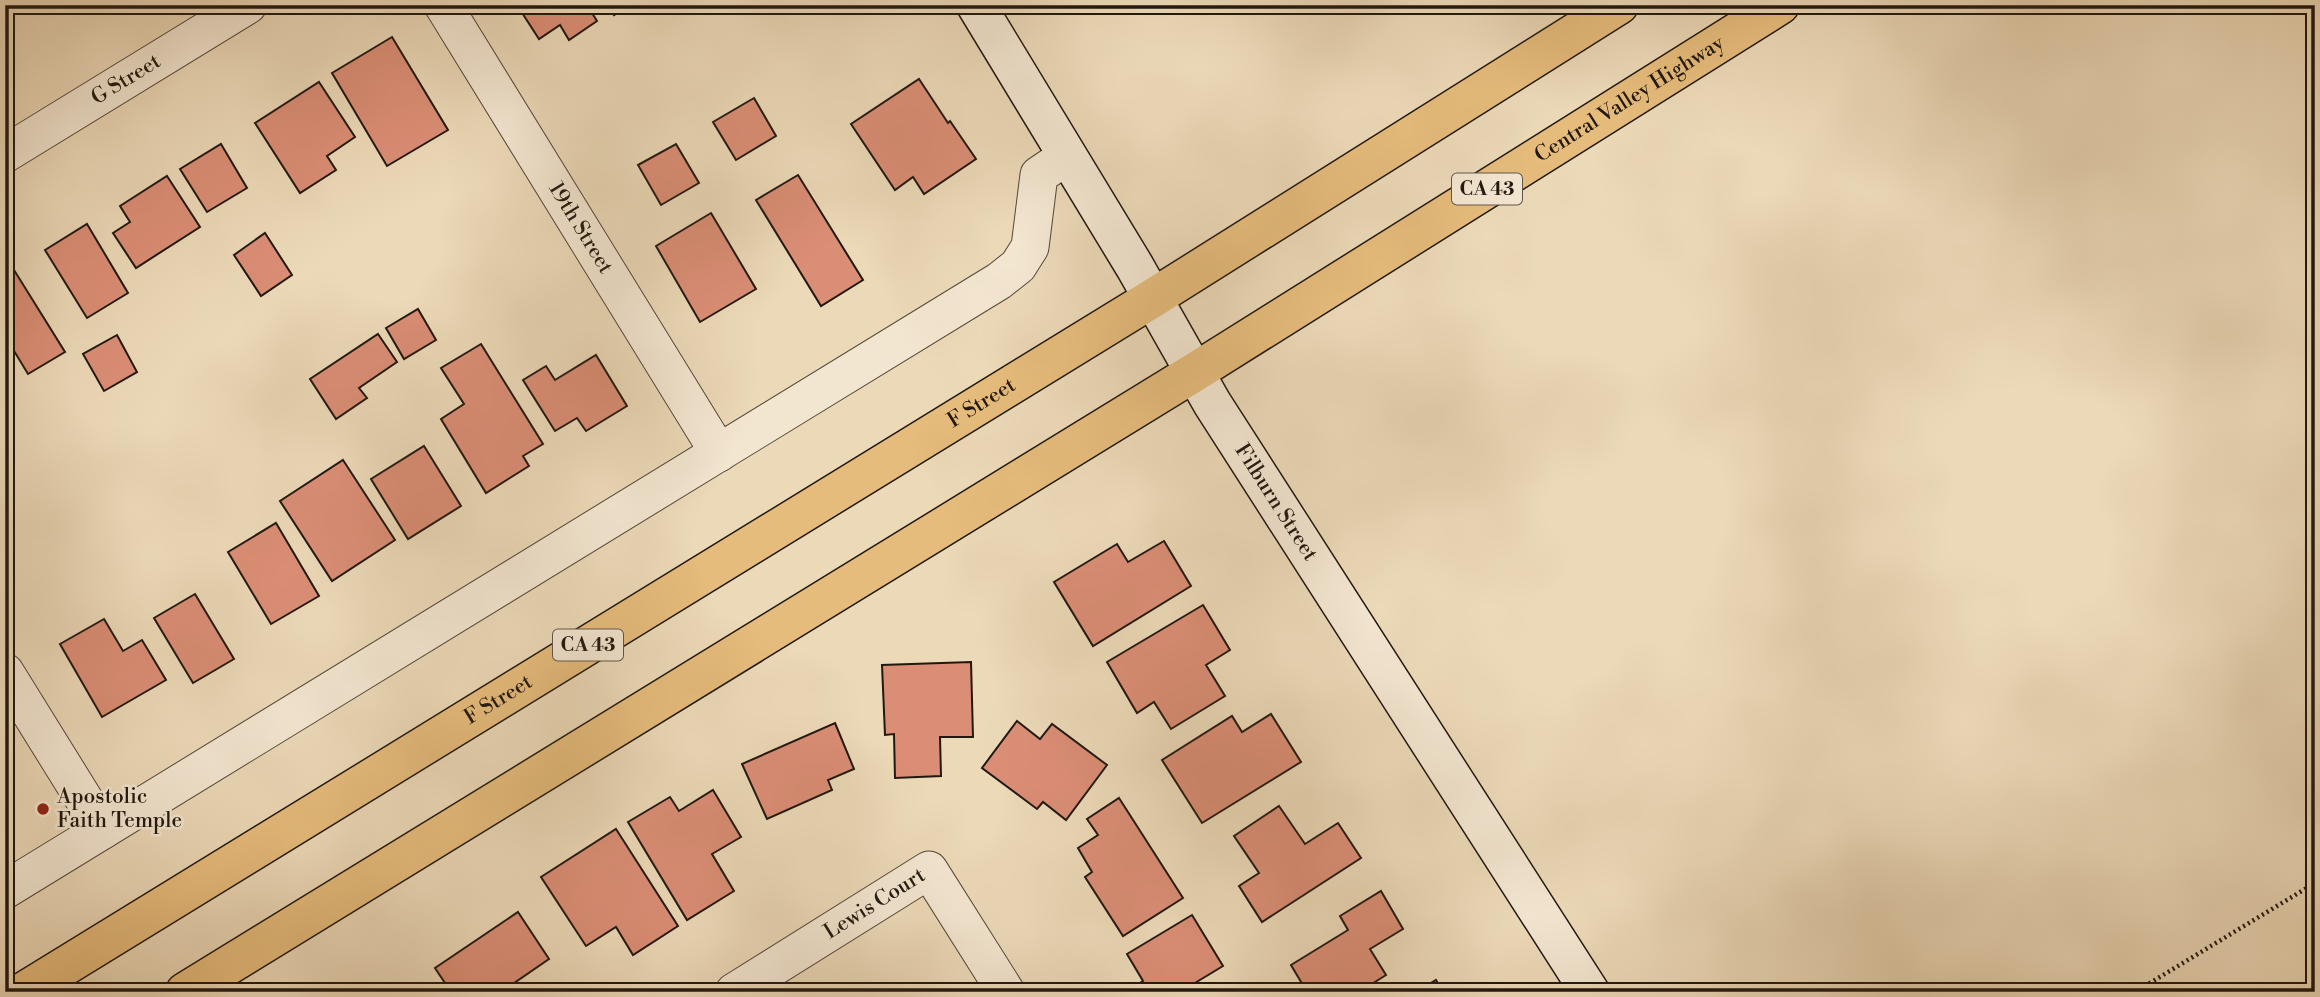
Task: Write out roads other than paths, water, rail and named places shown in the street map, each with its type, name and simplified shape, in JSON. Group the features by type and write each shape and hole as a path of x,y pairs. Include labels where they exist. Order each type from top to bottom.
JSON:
{"main road":[{"name":"CA 43","path":"1153,298 1619,5"},
{"name":"Central Valley Highway","path":"1195,372 1780,5"},
{"name":"F Street","path":"23,992 1153,298"},
{"name":"CA 43","path":"185,992 1195,372"}],"street":[{"name":"G Street","path":"5,154 248,5"},
{"name":"19th Street","path":"443,5 719,453"},
{"name":"Filburn Street","path":"976,5 1195,372 1590,992"},
{"path":"5,890 999,281 1018,267 1030,247 1039,175 1067,156"},
{"path":"5,672 103,830"},
{"name":"Lewis Court","path":"734,992 929,870 1006,992"}],"place":[{"name":"Apostolic Faith Temple","path":"43,809"}]}
